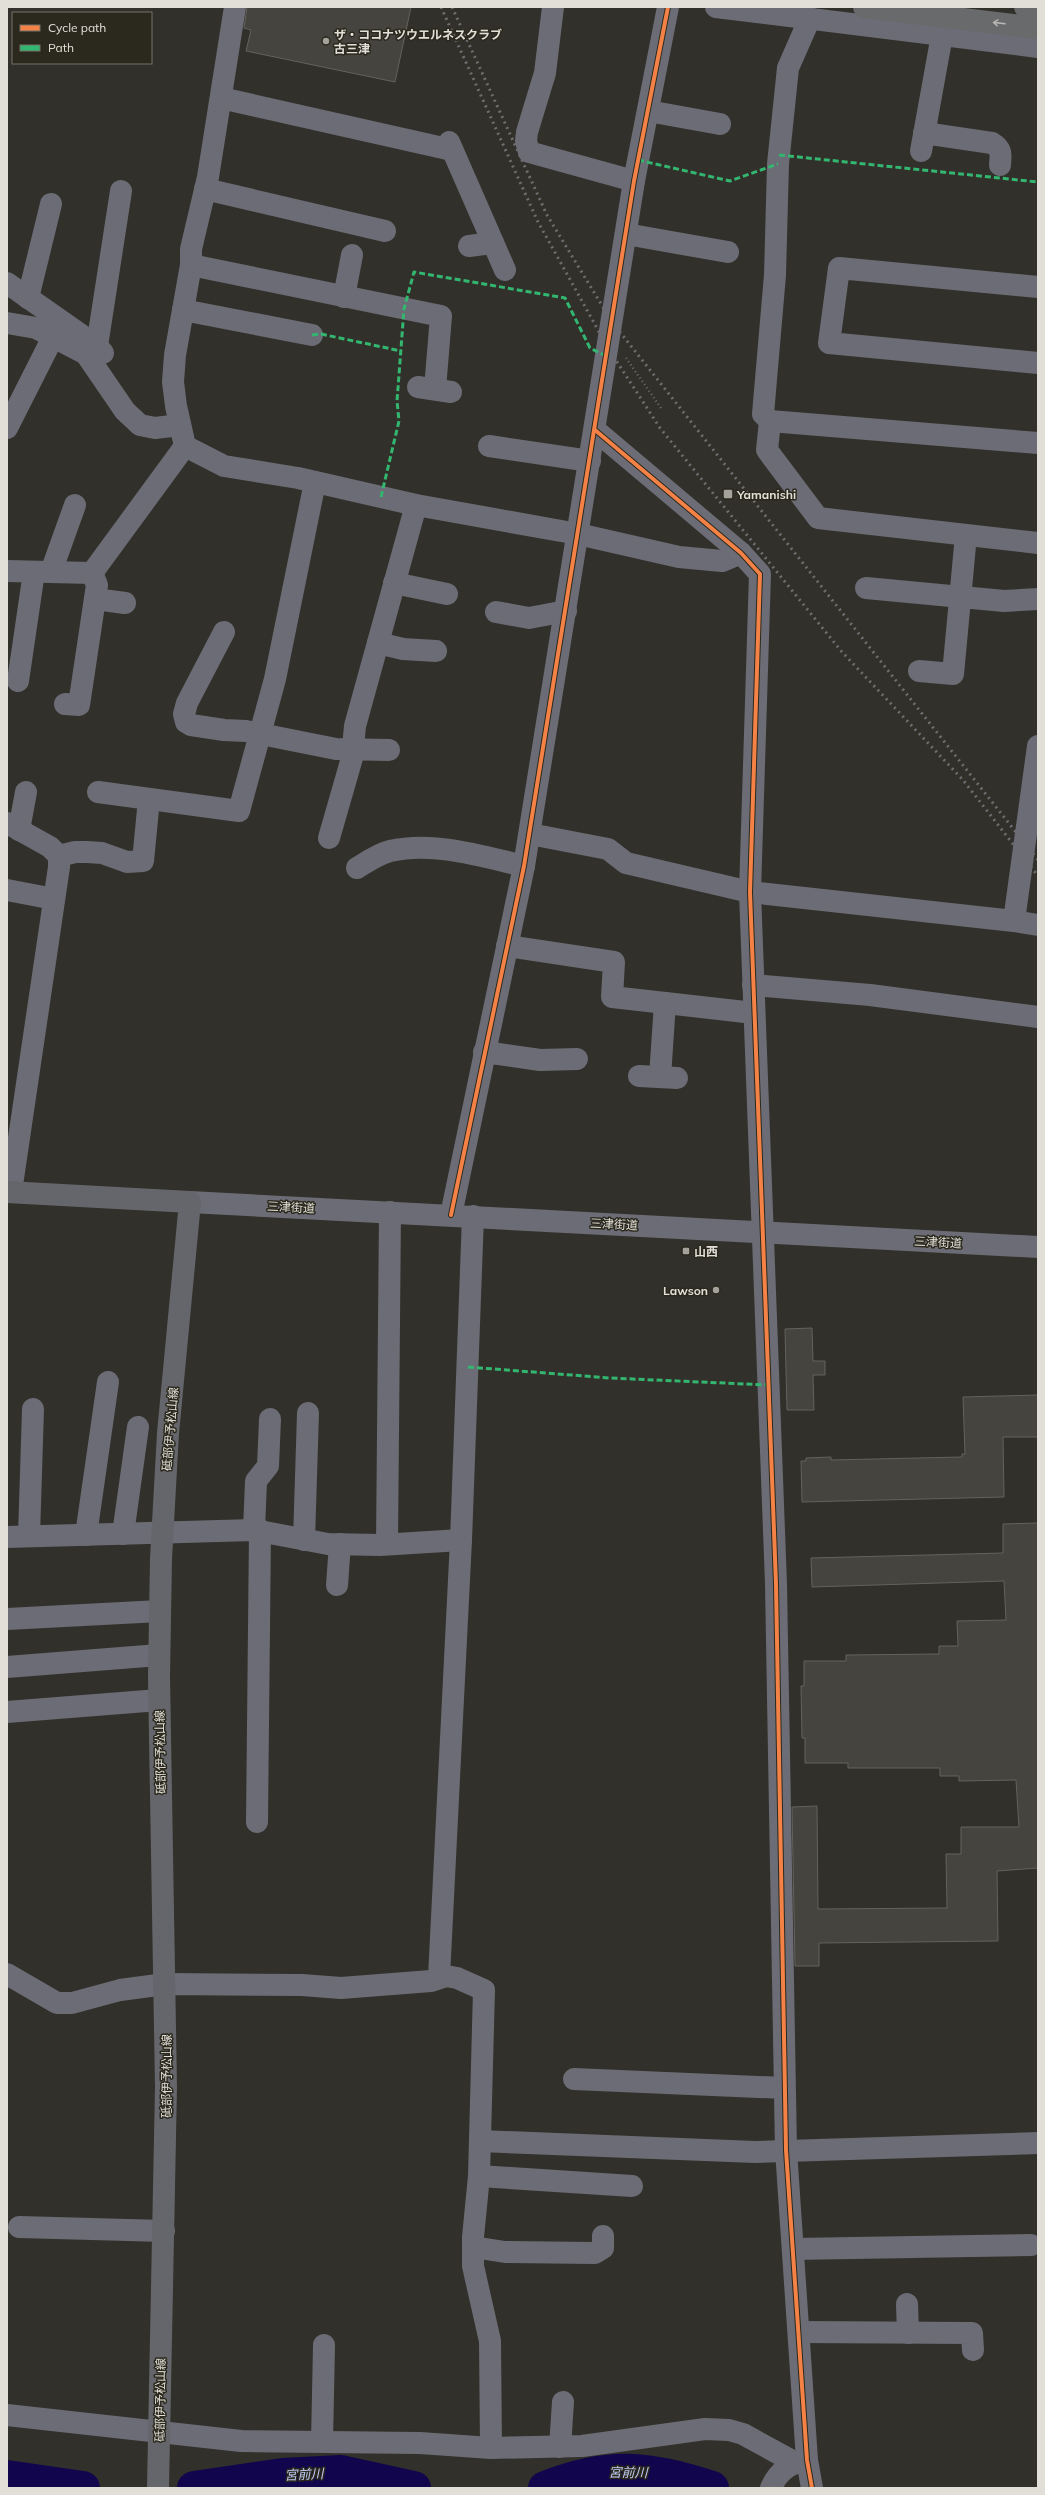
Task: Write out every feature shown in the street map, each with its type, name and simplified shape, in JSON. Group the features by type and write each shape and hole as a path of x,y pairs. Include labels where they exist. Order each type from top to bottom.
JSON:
{"highway":[{"path":"864,7 1038,28"},
{"path":"1025,7 1038,8"}],"main road":[{"path":"9,1192 190,1202"},
{"name":"砥部伊予松山線","path":"158,2483 166,2087 159,1700 160,1611 162,1533 168,1433 190,1202"}],"street":[{"path":"235,7 205,189 191,249 191,265 173,382 185,446 224,466 315,482 416,505 578,534 701,561 722,561 741,553"},
{"path":"552,7 545,73 527,136 529,152 634,181"},
{"path":"451,1215 530,834 634,181 668,7"},
{"path":"716,7 1038,47"},
{"path":"810,18 788,68 778,164 774,275 763,414 770,421 1038,443"},
{"path":"942,35 923,142 992,143 999,147 1002,153 1000,165"},
{"path":"221,98 451,146 504,270"},
{"path":"648,111 720,124"},
{"path":"205,189 385,231"},
{"path":"97,346 121,191"},
{"path":"28,298 51,204"},
{"path":"626,234 728,252"},
{"path":"469,246 493,243"},
{"path":"344,297 352,255"},
{"path":"191,265 441,316 435,389"},
{"path":"1038,287 839,268 830,343 1038,363"},
{"path":"7,283 97,346 121,379"},
{"path":"183,310 312,335"},
{"path":"7,323 36,328 86,354 125,411 140,425 156,428 180,425"},
{"path":"7,428 53,337"},
{"path":"770,421 767,450 818,518 1038,543"},
{"path":"595,430 741,553 760,574 750,892 776,1584 786,2150 799,2332 801,2461 812,2488"},
{"path":"92,573 185,446"},
{"path":"489,446 590,461"},
{"path":"98,792 239,811 275,679 315,482"},
{"path":"18,681 43,572 75,505"},
{"path":"328,838 353,749 355,726 416,505"},
{"path":"919,671 953,674 966,535"},
{"path":"7,571 92,573"},
{"path":"65,704 79,705 97,585 92,573"},
{"path":"394,583 447,594"},
{"path":"866,588 960,595 1004,601 1038,599"},
{"path":"95,599 125,603"},
{"path":"496,612 528,618 566,611"},
{"path":"224,632 187,703 184,714 186,722 191,725 261,734 317,746 389,750"},
{"path":"378,643 403,649 436,651"},
{"path":"1014,921 1038,746"},
{"path":"26,792 13,826 50,847 59,856"},
{"path":"59,856 75,852 87,852 102,853 127,862 143,861 149,799"},
{"path":"530,834 608,850 626,863 750,892 1014,921 1038,925"},
{"path":"357,868 373,858 390,851 417,848 452,850 524,866"},
{"path":"9,1192 54,899 59,856"},
{"path":"7,890 54,899"},
{"path":"507,946 614,962 612,997 754,1013"},
{"path":"753,985 870,994 1038,1017"},
{"path":"659,1077 665,1003"},
{"path":"484,1052 540,1060 577,1059"},
{"name":"三津街道","path":"190,1202 1038,1247"},
{"path":"387,1544 390,1212"},
{"path":"439,1977 461,1540 473,1216"},
{"path":"86,1535 108,1382"},
{"path":"29,1536 41,1466 36,1409"},
{"path":"304,1540 308,1413"},
{"path":"251,1810 267,1685 257,1530 256,1481 268,1466 269,1419"},
{"path":"123,1534 138,1427"},
{"path":"7,1537 257,1530 304,1540 340,1544 387,1544 461,1540"},
{"path":"337,1585 340,1544"},
{"path":"7,1619 160,1611"},
{"path":"7,1667 159,1655"},
{"path":"7,1712 159,1700"},
{"path":"7,1974 58,2003 72,2002 120,1990 165,1984 302,1985 341,1988 431,1981 439,1977 457,1978 484,1990 479,2176 473,2247 476,2284 490,2341 491,2448"},
{"path":"574,2078 784,2088"},
{"path":"480,2141 755,2152 1038,2143"},
{"path":"479,2176 632,2186"},
{"path":"19,2227 164,2231"},
{"path":"473,2247 505,2252 595,2253 603,2248 603,2236"},
{"path":"793,2249 1031,2245"},
{"path":"907,2304 908,2333"},
{"path":"799,2332 972,2333 973,2350"},
{"path":"322,2442 325,2345"},
{"path":"560,2447 563,2402"},
{"path":"7,2415 241,2441 420,2443 491,2448 582,2446 705,2429 729,2430 743,2434 801,2461"},
{"path":"771,2488 782,2471 801,2461"}],"path":[{"path":"610,335 661,408"}],"building":[{"name":"ザ・ココナツウエルネスクラブ 古三津","path":"247,7 411,7 395,82 246,51 251,30 244,28"},
{"path":"812,1328 813,1361 825,1361 825,1375 813,1375 814,1410 787,1410 785,1329"},
{"path":"1038,1395 1038,1437 1003,1437 1004,1497 802,1502 801,1461 806,1461 806,1458 831,1457 831,1460 962,1457 962,1454 965,1454 963,1397"},
{"path":"1038,1523 1038,1868 997,1871 998,1941 819,1943 819,1966 795,1966 792,1807 817,1806 818,1909 947,1908 946,1854 961,1854 961,1827 1019,1827 1016,1780 959,1781 959,1776 940,1776 940,1768 848,1768 848,1763 805,1763 805,1738 802,1738 801,1686 804,1686 804,1661 846,1661 846,1655 939,1654 939,1646 958,1646 957,1621 1006,1620 1004,1581 812,1587 811,1558 1003,1553 1003,1524"}],"waterway":[{"name":"宮前川","path":"545,2488 589,2474 609,2471 648,2472 689,2481 712,2488"},
{"name":"宮前川","path":"194,2488 283,2475 341,2472 414,2488"},
{"name":"宮前川","path":"7,2477 83,2488"}],"railway":[{"path":"441,7 538,222 608,348 660,428 842,652 963,780 1038,876"},
{"path":"452,7 547,215 612,322 1038,860"}],"marked path":[{"path":"779,155 1038,182"},
{"path":"638,160 730,181 778,164"},
{"path":"381,497 399,421 397,401 404,309 414,272 565,298 590,348 606,356"},
{"path":"312,335 321,334 401,351"},
{"path":"468,1367 610,1378 768,1385"}],"cycle path":[{"path":"451,1215 524,866 634,181 668,7"},
{"path":"595,430 741,553 760,574 750,892 776,1584 786,2150 807,2460 812,2488"}],"place":[{"name":"ザ・ココナツウエルネスクラブ 古三津","path":"326,41"},
{"name":"Yamanishi","path":"728,494"},
{"name":"山西","path":"686,1251"},
{"name":"Lawson","path":"716,1290"}]}
